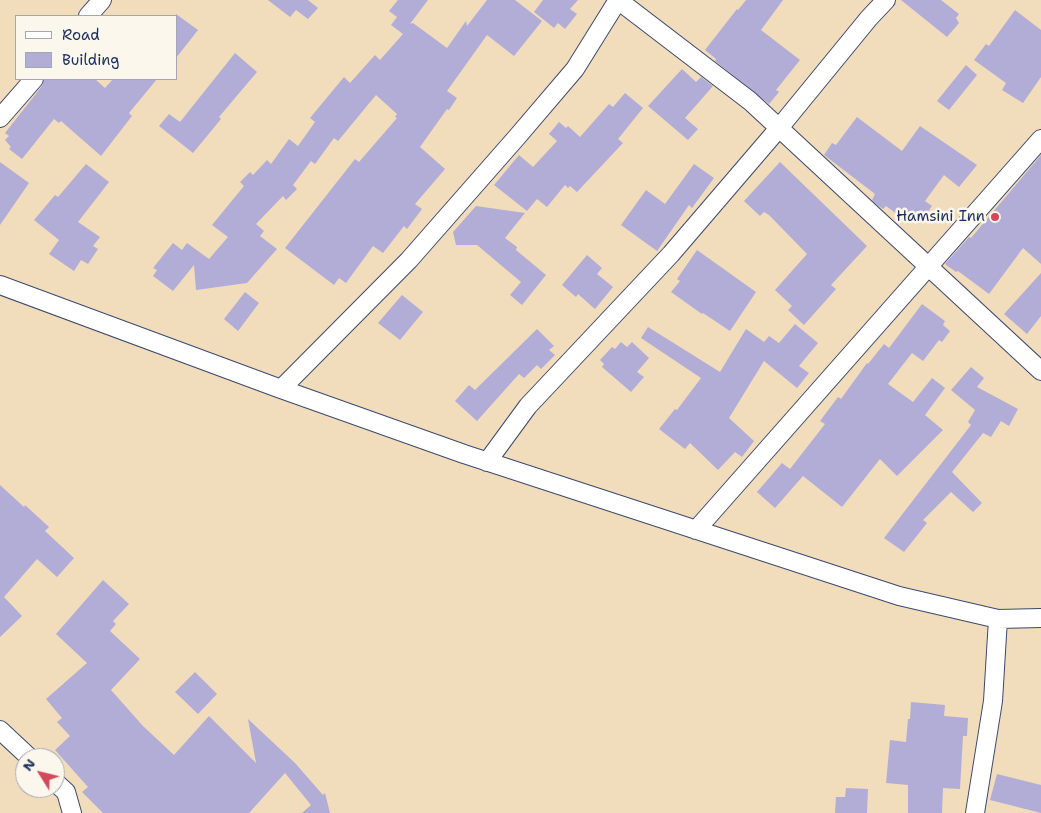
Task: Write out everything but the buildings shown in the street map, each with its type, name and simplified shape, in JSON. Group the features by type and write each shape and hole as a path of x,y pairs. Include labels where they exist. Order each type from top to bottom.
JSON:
{"street":[{"path":"89,15 102,0"},
{"path":"281,389 409,260 517,137 575,69 618,0 750,101 1041,371"},
{"path":"487,462 528,406 671,254 886,0"},
{"path":"0,118 33,80"},
{"path":"696,530 1041,139"},
{"path":"0,285 281,389 487,462 899,596 998,619 1041,618"},
{"path":"976,813 993,701 998,619"},
{"path":"0,730 19,748"},
{"path":"65,791 72,813"}],"place":[{"name":"Hamsini Inn","path":"995,217"}]}
